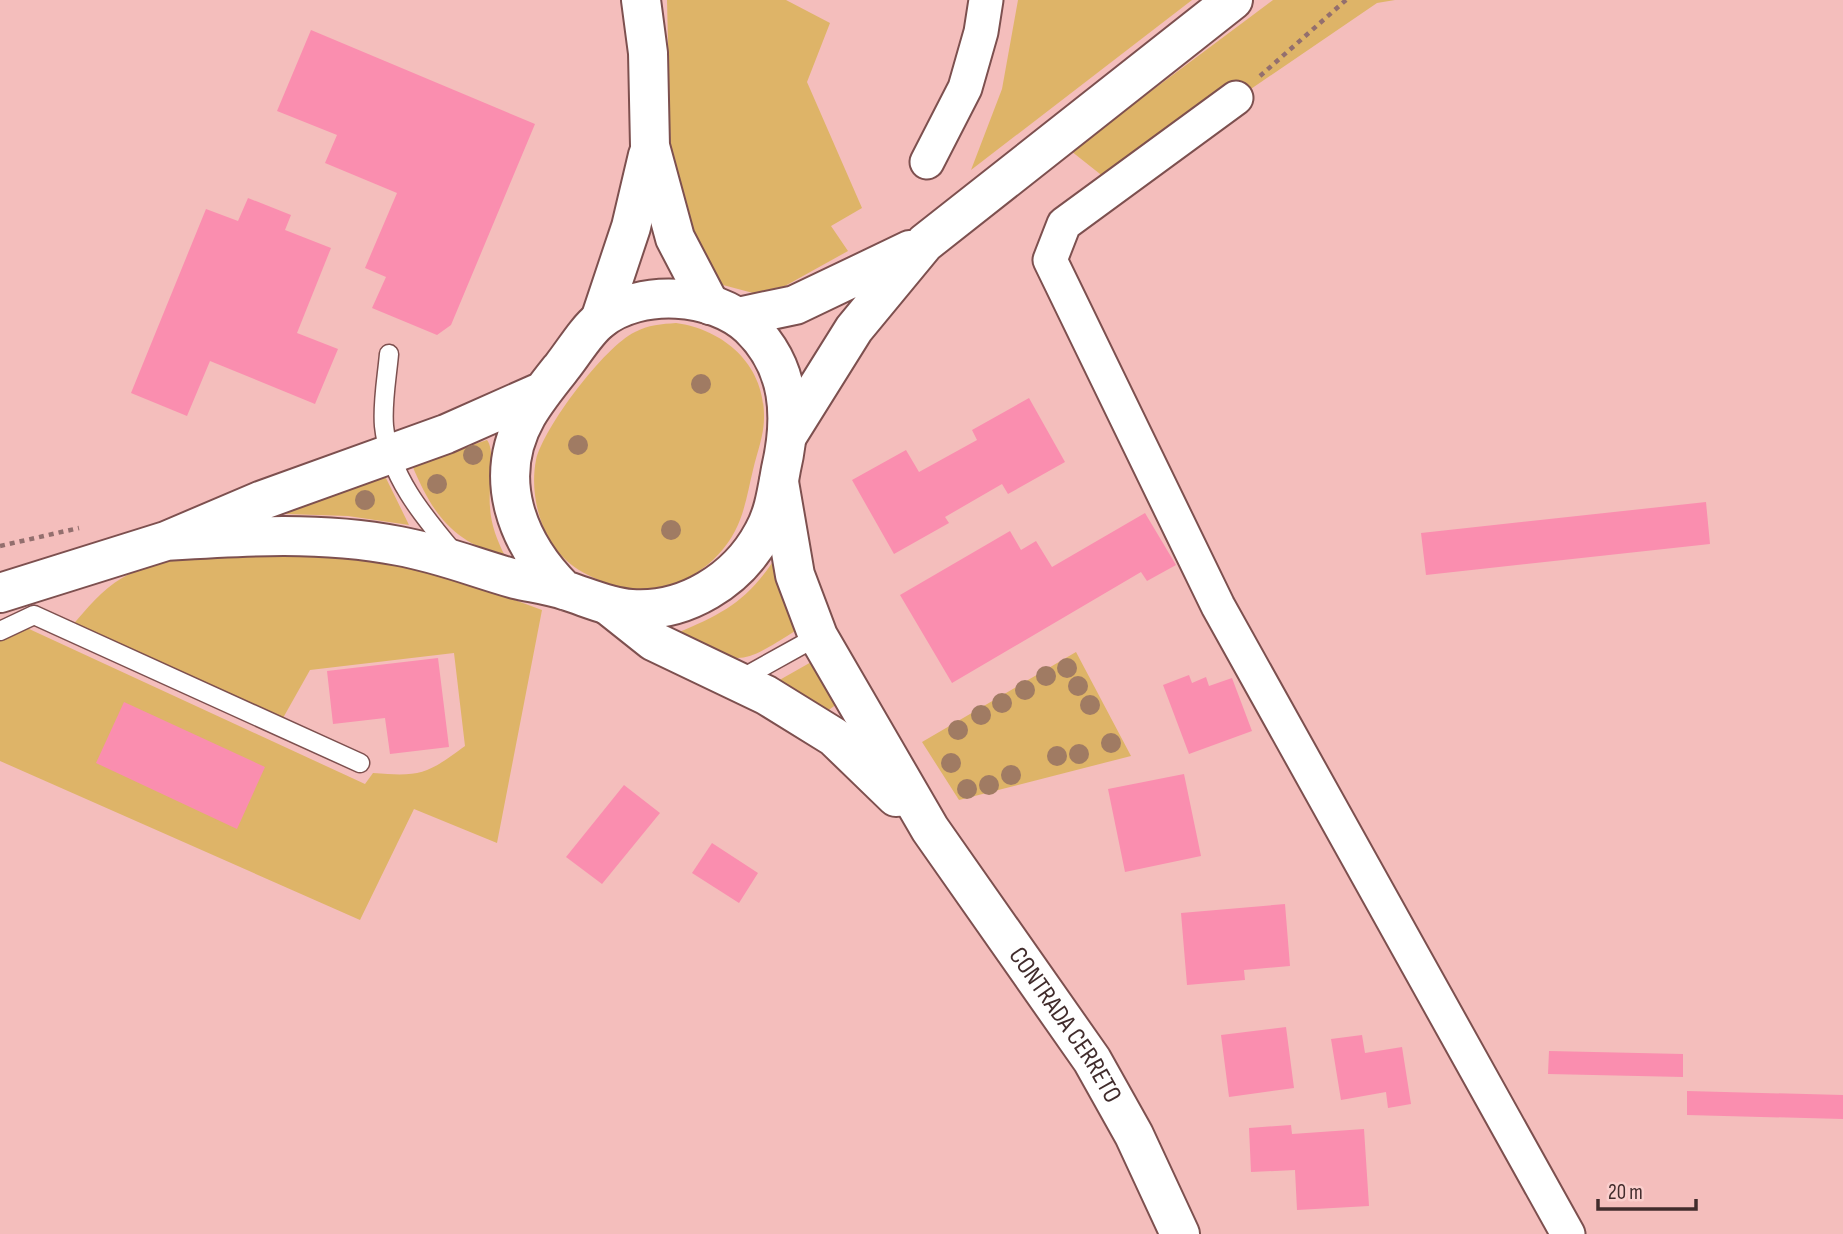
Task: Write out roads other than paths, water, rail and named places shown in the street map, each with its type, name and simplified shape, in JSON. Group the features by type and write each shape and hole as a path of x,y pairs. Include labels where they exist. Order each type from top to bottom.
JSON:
{"main road":[{"path":"166,541 312,535 391,544 460,560 514,579 564,590 609,606 635,609 662,607 699,595 732,574 764,532 779,482 789,433 788,400 778,368 761,340 724,311 675,238 650,146 648,52 641,0"},
{"path":"600,320 625,307 653,300 682,299 724,311 795,305 815,298 925,243 1233,0"},
{"path":"564,590 542,567 524,541 514,511 510,479 514,447 525,417 600,320 631,227 650,146"},
{"path":"789,433 854,329 925,243"},
{"path":"0,593 38,597 260,501 446,434 543,391"},
{"name":"CONTRADA CERRETO","path":"779,482 795,575 818,636 930,829 1092,1060 1134,1135 1180,1234"},
{"name":"CONTRADA CERRETO","path":"609,606 653,641 766,695 834,737 930,829"}],"street":[{"path":"927,162 965,89 981,32 986,0"},
{"path":"1236,98 1064,224 1050,260 1218,606 1568,1234"}],"lane":[{"path":"389,354 384,424 390,454 423,515 460,560"},
{"path":"0,631 38,597 360,763"},
{"path":"737,681 818,636"}]}
